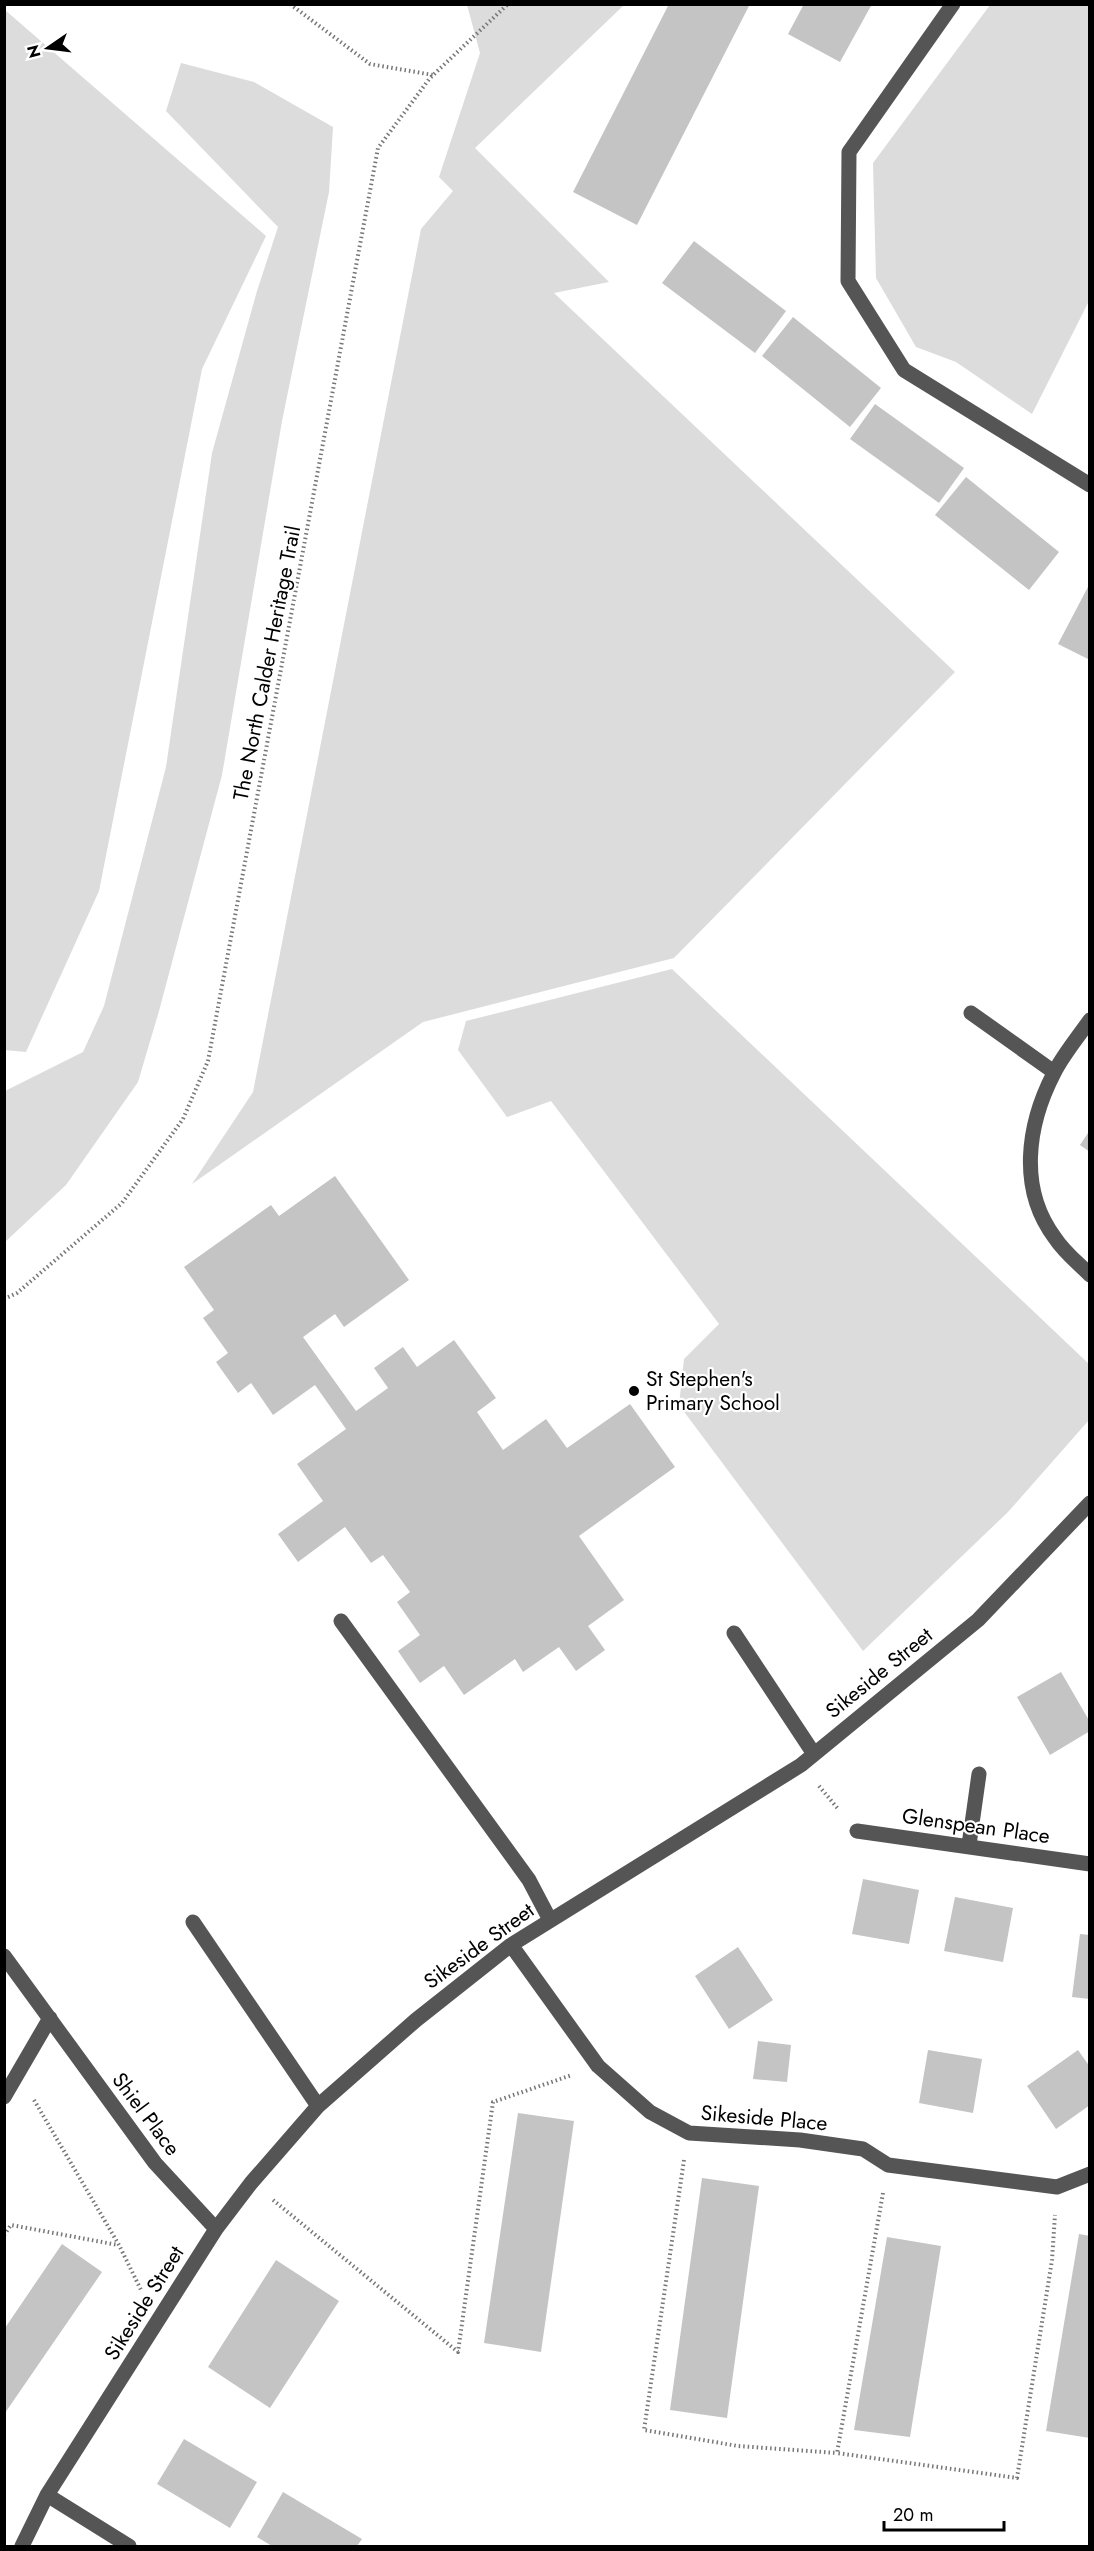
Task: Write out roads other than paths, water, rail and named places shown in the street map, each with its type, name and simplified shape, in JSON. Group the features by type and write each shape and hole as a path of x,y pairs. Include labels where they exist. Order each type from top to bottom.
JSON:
{"street":[{"path":"953,4 849,152 848,281 904,370 1089,485"},
{"path":"971,1013 1054,1071"},
{"path":"1089,1020 1054,1071 1035,1114 1029,1165 1036,1200 1054,1238 1089,1275"},
{"name":"Sikeside Street","path":"22,2547 47,2495 216,2229 251,2182 318,2106 416,2020 511,1945 676,1845 801,1765 978,1620 1089,1503"},
{"path":"341,1621 529,1880 550,1920"},
{"path":"734,1633 814,1754"},
{"path":"969,1845 979,1774"},
{"name":"Glenspean Place","path":"857,1831 969,1845 1089,1864"},
{"path":"193,1922 318,2106"},
{"name":"Sikeside Place","path":"511,1945 598,2066 650,2112 688,2133 800,2140 863,2149 888,2165 1057,2187 1089,2174"},
{"name":"Shiel Place","path":"4,1956 155,2163 216,2229"},
{"path":"4,2097 50,2018"},
{"path":"47,2495 129,2547"}],"place":[{"name":"St Stephen's Primary School","path":"634,1391"}]}
